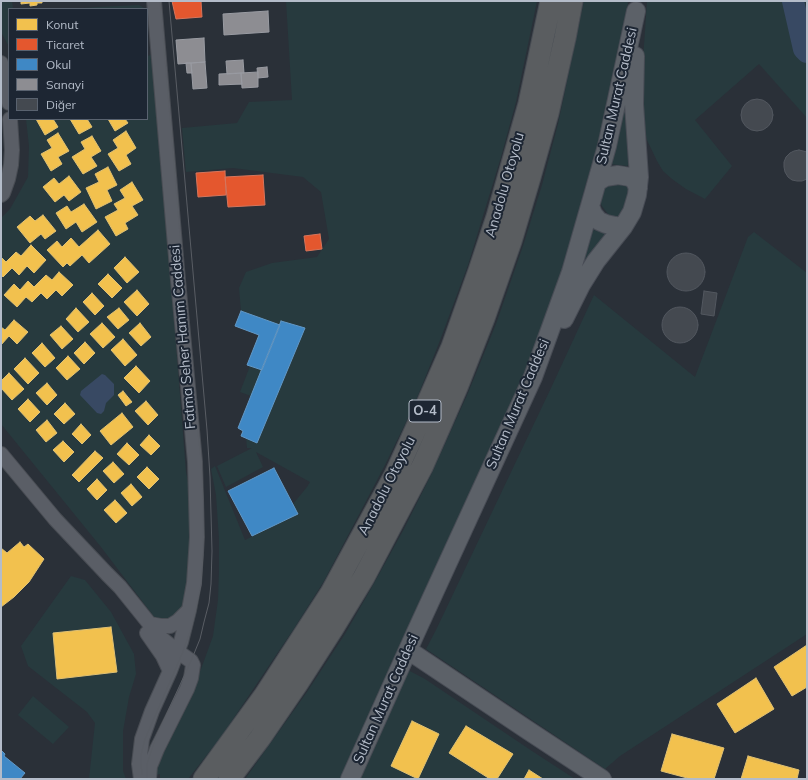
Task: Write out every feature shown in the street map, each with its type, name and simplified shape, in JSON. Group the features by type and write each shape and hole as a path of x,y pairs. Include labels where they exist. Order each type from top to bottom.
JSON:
{"highway":[{"name":"Anadolu Otoyolu","path":"204,779 265,695 331,593 395,475 424,411 452,347 480,271 497,217 528,104 551,1"},
{"name":"Anadolu Otoyolu","path":"229,779 264,732 333,628 364,577 425,460 457,387 484,318 511,241 548,114 572,1"}],"main road":[{"name":"Sultan Murat Caddesi","path":"350,779 533,377 570,272 607,146 636,6"},
{"path":"533,377 581,285 596,261 623,227 632,212 637,196 639,171 634,104 636,6"},
{"path":"597,182 611,175 618,175 635,181 638,188"},
{"path":"590,206 593,214 599,221 606,224 623,227"},
{"path":"408,650 526,730 602,779"}],"street":[{"name":"Fatma Seher Hanım Caddesi","path":"141,779 139,764 142,739 152,711 170,671 189,610 194,583 197,537 195,462 154,1"},
{"path":"1,63 8,91"},
{"path":"1,195 8,179 11,165 12,150 10,120"},
{"path":"1,454 55,518 120,587 161,638 193,665 192,678 157,749 150,766 149,779"},
{"path":"107,574 116,592 163,656 170,671"},
{"path":"150,624 170,626 178,621 189,610"}],"green space":[{"path":"1,1 12,1 13,8 8,8 8,45 1,32"},
{"path":"286,1 537,1 516,102 501,157 468,265 413,408 324,581 221,737 188,779 160,779 160,774 152,776 153,768 185,705 201,669 213,636 218,600 219,539 216,495 211,469 215,466 245,540 298,514 293,504 310,482 256,452 263,467 226,487 217,466 252,448 247,448 246,438 257,443 305,329 282,321 280,325 241,311 239,288 246,272 272,263 317,257 329,239 321,192 303,177 233,168 186,172 182,128 237,123 249,102 292,100"},
{"path":"584,1 628,1 626,33 603,131 585,187 549,323 341,779 245,779 307,692 345,634 404,529 431,475 468,393 496,324 542,185 558,124"},
{"path":"647,1 807,1 807,118 759,64 695,120 732,166 705,199 686,189 663,171 647,140 642,119 642,75"},
{"path":"139,5 144,8 84,8"},
{"path":"151,55 155,75 186,472 196,521 189,610 161,626 101,547 1,424 1,218 10,209 28,177 29,146 26,120 148,120 148,56"},
{"path":"624,105 630,163 627,166 610,164"},
{"path":"614,183 625,184 630,191 628,204 619,217 608,214 600,202 603,189"},
{"path":"593,230 600,231 606,235 580,269"},
{"path":"754,232 807,273 807,634 620,756 605,769 426,649 594,295 695,377 748,237"},
{"path":"250,366 262,370 251,396 240,392"},
{"path":"71,576 85,580 111,612 134,654 136,674 129,697 123,731 123,771 126,779 89,779 95,723 87,712 28,666 21,646"},
{"path":"406,669 425,679 575,779 356,779"},
{"path":"33,696 69,727 53,744 18,715"}],"water":[{"path":"102,374 114,384 114,395 106,403 104,411 101,414 97,413 80,395 81,391"}],"building: Konut":[{"path":"21,1 42,1 42,3 37,3 37,5 30,6 30,3 21,4"},
{"path":"37,120 54,120 58,127 45,135"},
{"path":"71,120 88,120 92,127 79,134"},
{"path":"109,120 126,120 128,123 115,131"},
{"path":"126,131 136,148 126,155 131,164 119,171 108,154 118,148 113,140"},
{"path":"58,133 69,151 58,157 62,164 51,171 41,154 52,148 47,140"},
{"path":"92,136 101,151 91,157 97,166 83,174 72,157 85,149 81,142"},
{"path":"108,167 117,185 107,190 112,201 96,209 86,188 99,182 95,174"},
{"path":"69,176 81,192 69,201 64,195 55,202 43,187 54,178 59,184"},
{"path":"132,182 143,200 132,206 138,215 125,223 128,229 116,236 105,217 118,210 114,204 125,198 120,190"},
{"path":"84,204 97,222 82,232 76,222 66,229 56,213 67,206 71,212"},
{"path":"43,215 56,231 45,239 41,234 30,243 17,227 30,216 35,221"},
{"path":"98,230 110,244 89,263 82,255 70,266 67,263 63,267 47,250 57,241 62,247 71,238 79,247"},
{"path":"31,245 46,260 34,273 27,266 19,275 12,268 3,277 1,275 1,257 6,262 16,252 21,256"},
{"path":"125,257 139,272 127,283 114,268"},
{"path":"59,272 73,285 62,296 56,290 47,299 41,293 32,302 26,297 17,307 4,295 14,284 20,290 28,281 34,287 46,275 52,280"},
{"path":"108,274 122,288 112,298 98,284"},
{"path":"137,290 149,304 137,316 124,302"},
{"path":"92,293 104,306 95,315 83,302"},
{"path":"76,308 89,322 78,332 66,319"},
{"path":"119,308 129,320 118,329 107,317"},
{"path":"14,320 28,332 17,344 9,336 1,345 1,327 5,330"},
{"path":"102,323 115,337 103,348 90,334"},
{"path":"140,323 151,337 141,346 129,333"},
{"path":"61,326 73,339 62,349 50,335"},
{"path":"123,339 137,355 125,366 111,350"},
{"path":"85,342 95,353 84,364 74,353"},
{"path":"42,343 55,358 45,367 32,353"},
{"path":"68,356 80,369 67,380 56,368"},
{"path":"25,358 39,373 28,384 14,369"},
{"path":"136,366 150,381 139,393 124,378"},
{"path":"9,373 24,389 12,400 1,388 1,381"},
{"path":"47,383 57,395 47,405 36,393"},
{"path":"123,391 132,402 126,406 118,395"},
{"path":"28,399 40,412 30,422 18,409"},
{"path":"146,401 158,415 148,425 135,411"},
{"path":"65,403 75,414 64,424 54,414"},
{"path":"122,413 133,427 111,445 100,431"},
{"path":"47,420 57,433 46,442 36,430"},
{"path":"81,424 91,435 82,444 72,434"},
{"path":"149,435 160,446 151,455 140,445"},
{"path":"63,441 74,452 64,462 53,450"},
{"path":"127,443 139,455 129,465 117,454"},
{"path":"95,451 103,458 79,482 72,475"},
{"path":"113,462 124,474 114,483 103,471"},
{"path":"147,467 159,479 149,489 137,477"},
{"path":"97,479 107,490 97,500 87,489"},
{"path":"131,484 142,497 132,506 121,493"},
{"path":"115,500 127,513 116,523 104,510"},
{"path":"20,542 24,547 28,544 44,559 29,582 1,607 1,548 7,553"},
{"path":"111,627 117,672 57,679 53,633"},
{"path":"807,645 807,687 792,696 774,667"},
{"path":"756,678 774,709 735,733 717,704"},
{"path":"412,721 439,734 418,779 391,766"},
{"path":"466,726 513,754 497,779 490,779 449,753"},
{"path":"672,734 724,748 714,779 691,779 661,771"},
{"path":"748,756 799,770 797,779 741,779"},
{"path":"529,770 543,779 524,779"}],"building: Ticaret":[{"path":"172,1 201,1 202,17 176,19"},
{"path":"225,171 226,195 198,197 196,173"},
{"path":"263,175 265,205 228,207 225,177"},
{"path":"320,234 322,249 306,251 304,236"}],"building: Okul":[{"path":"241,311 280,325 262,370 247,365 259,335 235,326"},
{"path":"281,321 305,328 257,443 241,436 243,431 238,428"},
{"path":"274,468 298,514 252,536 228,491"},
{"path":"1,750 5,754 4,756 25,773 20,779 1,779"}],"building: Sanayi":[{"path":"268,11 269,32 224,35 223,14"},
{"path":"204,38 205,62 178,64 176,40"},
{"path":"243,60 244,73 227,74 226,61"},
{"path":"205,62 207,88 193,89 191,63"},
{"path":"186,63 191,63 192,73 187,73"},
{"path":"267,67 268,77 258,78 257,68"},
{"path":"258,72 258,87 242,88 241,73"},
{"path":"241,73 242,84 219,85 219,74"}],"building: Diğer":[{"path":"754,99 760,99 770,106 773,115 772,121 766,128 760,131 754,131 744,124 741,118 741,112 748,102"},
{"path":"799,150 807,152 807,179 802,181 792,180 788,177 784,167 786,157 790,153"},
{"path":"686,253 699,259 705,272 699,285 686,291 673,285 667,272 673,259"},
{"path":"704,291 717,293 714,316 701,314"},
{"path":"684,307 693,312 697,318 697,332 693,338 684,343 676,343 667,338 663,332 662,321 667,312 673,308"}],"waterway":[{"path":"793,1 804,49 807,52"}],"tram line":[{"path":"142,774 141,755 145,739 182,654 191,629 201,585 203,555 201,460 193,386 160,1"},
{"path":"147,779 147,764 156,737 200,639 209,603 212,551 207,430 169,1"}]}
